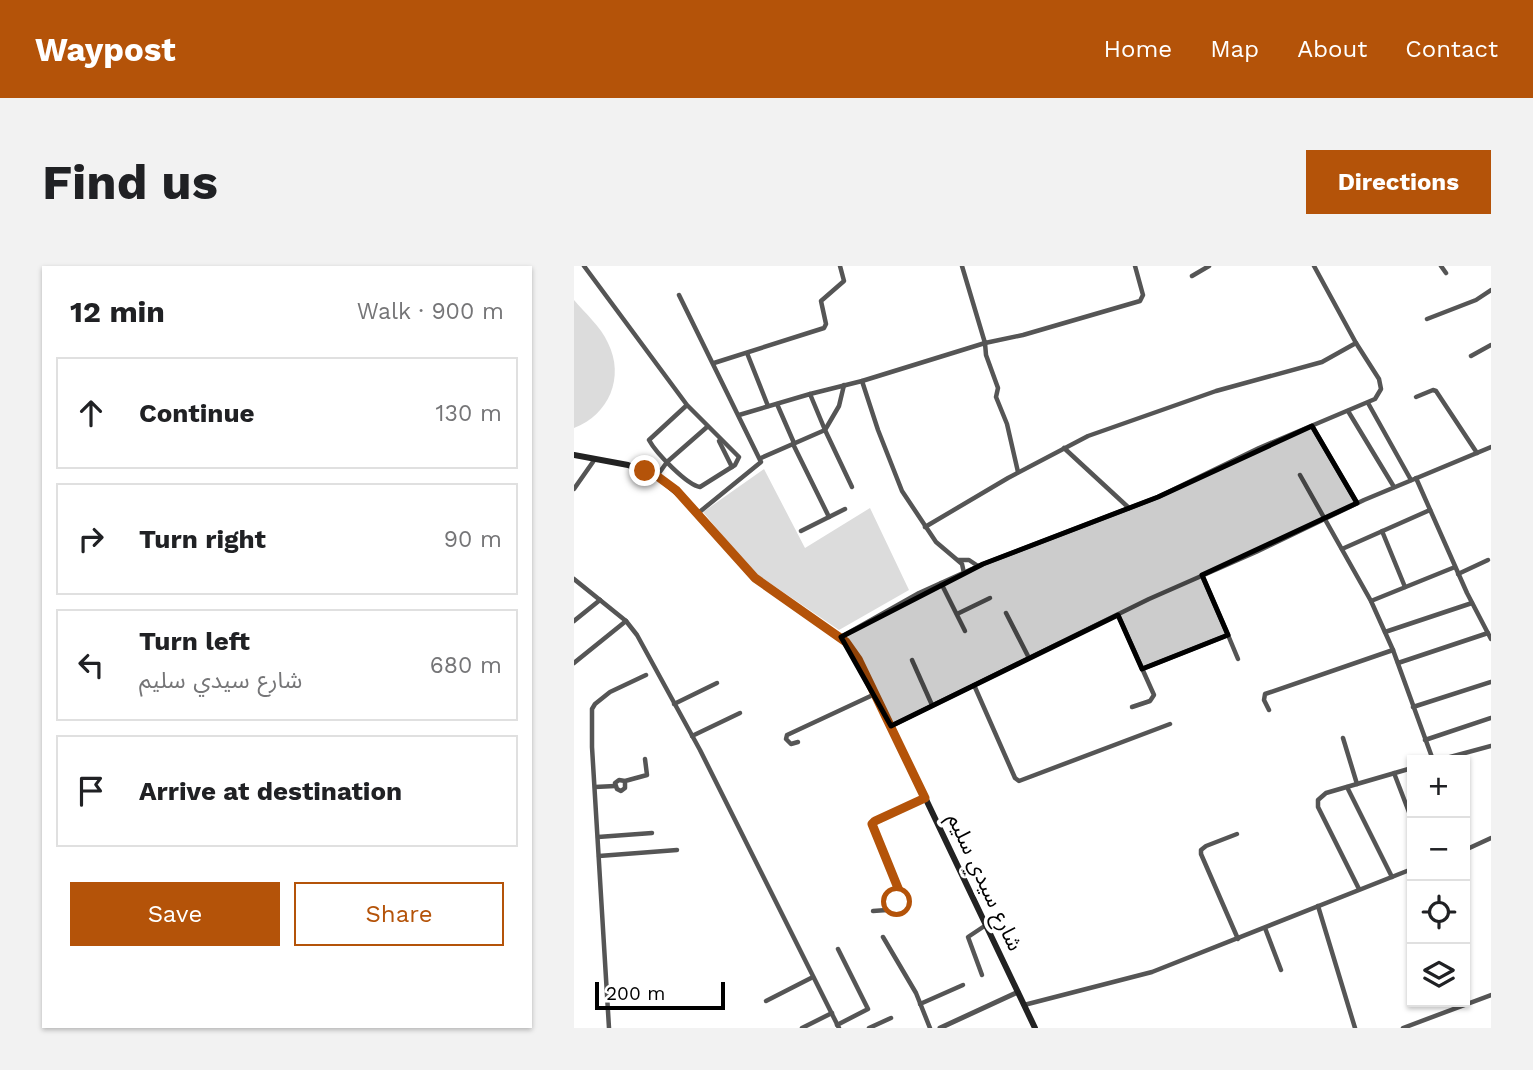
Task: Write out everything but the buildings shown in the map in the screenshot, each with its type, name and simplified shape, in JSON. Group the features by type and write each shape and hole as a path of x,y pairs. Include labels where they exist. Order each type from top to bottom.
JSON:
{"main road":[{"name":"شارع سيدي سليم","path":"574,455 628,465 657,476 676,490 755,578 841,637 858,659 1035,1028"}],"street":[{"path":"584,266 687,405 717,437 737,453 739,457 732,467 700,487 696,487 667,462 650,444 649,438 687,405"},
{"path":"714,363 824,328 826,324 821,301 844,281 840,266"},
{"path":"962,266 985,343 986,355 998,388 996,397 1007,424 1018,472"},
{"path":"739,415 1140,301 1143,295 1135,266"},
{"path":"1192,276 1209,266"},
{"path":"841,637 919,593 978,566 1179,488 1249,453 1368,403 1378,396 1380,384 1314,266"},
{"path":"1441,266 1446,273"},
{"path":"1427,319 1476,300 1491,290"},
{"path":"679,295 761,458 760,464 697,514"},
{"path":"925,527 1018,472 1088,436 1187,400 1322,362 1356,343"},
{"path":"1471,356 1491,345"},
{"path":"747,353 768,406"},
{"path":"862,380 877,430 898,481 925,527 941,548 958,560 964,573"},
{"path":"761,458 825,430 839,406 844,385"},
{"path":"1416,397 1436,391 1477,453"},
{"path":"810,394 852,487"},
{"path":"1368,403 1430,510 1458,574 1490,636 1398,663"},
{"path":"777,404 829,517"},
{"path":"1348,411 1394,487"},
{"path":"1312,426 1357,503"},
{"path":"657,476 667,462 707,427"},
{"path":"717,437 732,467"},
{"path":"891,726 1202,575 1357,503 1491,447"},
{"path":"1064,448 1129,508"},
{"path":"574,489 595,458"},
{"path":"1300,475 1371,601 1393,650 1431,755"},
{"path":"801,531 845,509"},
{"path":"1342,549 1430,510"},
{"path":"1382,531 1405,587"},
{"path":"958,560 970,560 978,566"},
{"path":"1458,574 1488,560"},
{"path":"1371,601 1455,567"},
{"path":"1202,575 1238,659"},
{"path":"574,579 626,621 637,635 764,874 838,1026 868,1009 838,949"},
{"path":"942,583 965,631"},
{"path":"957,614 990,598"},
{"path":"574,621 600,600"},
{"path":"1385,632 1472,603"},
{"path":"1006,613 1029,658"},
{"path":"1118,615 1154,697 1132,707"},
{"path":"574,663 626,621"},
{"path":"1142,669 1228,635"},
{"path":"1269,710 1264,699 1265,694 1393,650"},
{"path":"912,660 933,705"},
{"path":"609,1028 594,788 592,709 603,696 646,675"},
{"path":"1413,706 1491,682"},
{"path":"674,704 717,683"},
{"path":"974,685 1018,781 1170,724"},
{"path":"798,743 790,744 786,739 787,735 875,694"},
{"path":"692,736 740,713"},
{"path":"1425,740 1491,718"},
{"path":"1343,738 1357,784"},
{"path":"1458,755 1491,746"},
{"path":"615,786 619,780 647,775 645,759"},
{"path":"1359,889 1317,803 1326,793 1407,769"},
{"path":"1394,773 1411,818"},
{"path":"615,786 618,790 623,790 627,785 625,780"},
{"path":"594,788 615,786"},
{"path":"1347,787 1392,877"},
{"path":"873,911 887,910 901,897 875,835 873,822 925,798"},
{"path":"598,837 652,833"},
{"path":"1237,834 1206,846 1201,850 1201,854 1238,939"},
{"path":"1470,848 1491,838"},
{"path":"599,856 677,850"},
{"path":"1024,1005 1152,972 1407,871"},
{"path":"1318,906 1355,1028"},
{"path":"982,975 968,937 986,925"},
{"path":"1265,928 1281,970"},
{"path":"883,937 916,993 930,1028"},
{"path":"766,1001 813,977"},
{"path":"920,1004 962,985"},
{"path":"940,1028 1018,992"},
{"path":"1403,1028 1491,995"},
{"path":"802,1028 831,1013"},
{"path":"869,1028 891,1018"}],"highlighted area":[{"path":"1312,426 1357,503 1202,575 1228,635 1142,669 1118,615 891,726 841,637 983,564 1158,497"}],"shaded area":[{"path":"574,300 605,337 615,369 614,381 605,404 586,422 574,428"},
{"path":"764,469 805,548 870,508 909,590 839,630 752,571 703,512"}],"route":[{"path":"645,471 676,490 749,573 841,637 858,659 925,798 872,824 900,893 901,897 897,902"}]}
